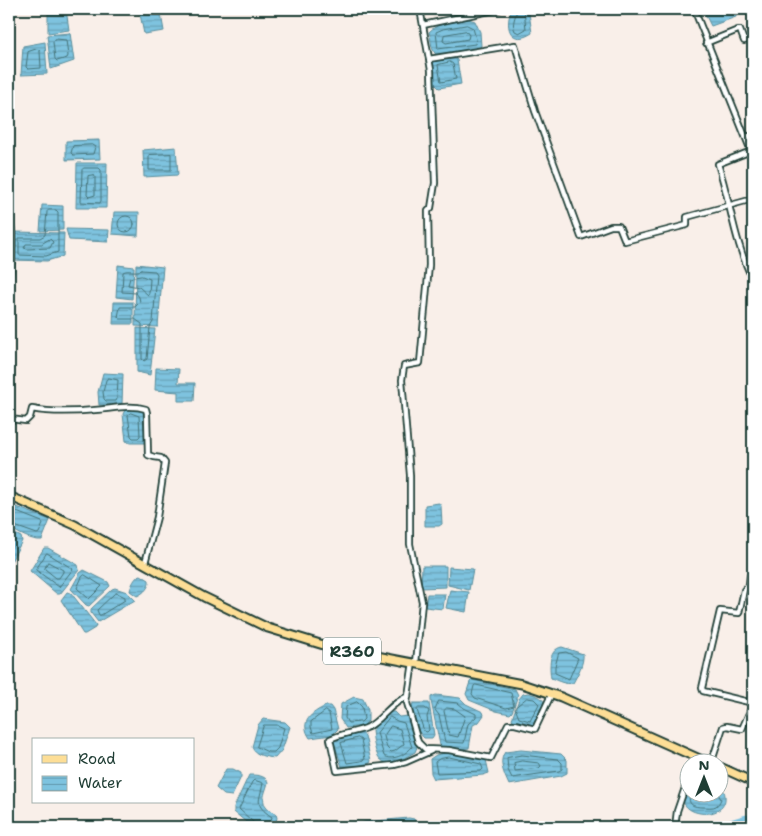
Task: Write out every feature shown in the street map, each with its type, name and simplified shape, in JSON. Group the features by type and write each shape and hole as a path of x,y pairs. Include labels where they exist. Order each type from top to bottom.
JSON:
{"main road":[{"name":"R360","path":"9,496 75,525 204,597 278,632 330,647 506,680 552,693 681,754"},
{"path":"730,772 753,782"}],"street":[{"path":"420,9 431,70 435,183 431,208 428,211 429,265 420,363 404,366 402,380 410,475 410,544 422,602 408,696 409,713 418,742 425,749 448,750 491,758 508,724 535,729 552,693"},
{"path":"423,25 499,9"},
{"path":"694,9 752,154 718,164 726,188 728,207 743,260 753,280"},
{"path":"706,43 738,30 740,30 744,41 753,38"},
{"path":"429,59 515,45 535,111 581,238 611,226 619,226 625,241 687,225 687,217 753,199"},
{"path":"746,137 753,135"},
{"path":"9,220 12,232 9,282"},
{"path":"9,426 9,419 26,420 30,417 32,409 57,412 134,406 146,409 148,455 162,458 165,463 158,517 145,563"},
{"path":"714,754 723,728 727,726 742,729 753,704 704,691 702,688 720,610 739,613 744,590 748,585 750,576 753,576"},
{"path":"408,696 398,700 367,727 330,738 337,771 394,765 406,762 433,750"},
{"path":"676,827 677,810 680,801"}],"water":[{"path":"48,9 66,9 69,30 48,33"},
{"path":"139,9 160,9 164,31 144,34"},
{"path":"527,9 529,13 532,33 525,37 519,38 511,34 509,29 511,11"},
{"path":"709,9 736,9 736,17 711,26 704,12"},
{"path":"468,19 475,21 480,32 481,46 478,49 438,56 435,54 429,32 442,24"},
{"path":"70,33 74,61 51,69 47,35"},
{"path":"45,42 47,74 21,75 23,46"},
{"path":"453,57 457,60 461,84 439,88 435,84 432,63 441,58"},
{"path":"99,140 100,159 66,160 66,141"},
{"path":"176,147 178,175 144,177 143,150"},
{"path":"77,163 107,163 106,208 76,208"},
{"path":"42,205 63,206 63,230 40,231"},
{"path":"114,212 139,212 138,236 112,234"},
{"path":"66,229 109,230 108,242 69,240"},
{"path":"14,232 64,233 63,256 47,261 12,260"},
{"path":"136,264 163,267 158,327 135,326"},
{"path":"118,265 134,267 132,299 116,297"},
{"path":"114,302 133,302 133,324 113,324"},
{"path":"137,328 155,329 150,375 137,372"},
{"path":"156,368 179,369 178,383 195,383 194,401 178,401 178,392 155,390"},
{"path":"103,373 123,374 122,404 99,405 98,392"},
{"path":"126,408 143,410 144,443 130,443 126,441 123,414"},
{"path":"439,503 441,506 442,524 439,526 425,526 425,505"},
{"path":"9,504 50,520 42,540 29,538 9,528"},
{"path":"9,531 21,537 22,541 9,565"},
{"path":"44,548 48,548 78,565 79,570 60,594 57,594 30,571"},
{"path":"422,566 446,566 446,587 421,588"},
{"path":"449,567 473,569 469,590 448,585"},
{"path":"84,570 108,582 110,586 89,606 71,589 80,573"},
{"path":"141,575 149,580 149,585 146,590 137,596 130,591 135,579"},
{"path":"115,588 127,592 135,600 98,622 91,613 91,609"},
{"path":"450,590 469,592 466,612 446,608"},
{"path":"67,592 71,593 96,625 95,628 85,634 83,634 61,600"},
{"path":"427,594 445,594 443,609 425,607"},
{"path":"562,647 583,654 582,665 573,683 565,683 551,678 550,663 552,655 558,648"},
{"path":"472,680 515,689 518,695 512,712 510,714 496,711 469,700 466,694"},
{"path":"528,693 541,698 545,705 535,727 519,724 512,719 519,699 523,694"},
{"path":"436,695 460,698 466,704 483,712 484,715 479,722 473,725 469,748 460,749 442,747 440,745 431,701 431,697"},
{"path":"354,697 363,699 368,710 368,721 363,726 346,728 340,719 341,704"},
{"path":"413,703 429,703 434,735 432,738 424,738 418,731 412,712"},
{"path":"326,706 330,706 333,710 338,729 332,735 310,738 306,727 308,719"},
{"path":"394,712 399,717 408,716 417,747 415,752 405,758 389,763 379,758 372,731 384,715"},
{"path":"263,719 285,722 290,727 282,750 275,758 258,754 252,747 258,725"},
{"path":"362,732 365,736 371,761 370,763 344,769 334,742 336,739"},
{"path":"521,750 561,754 567,760 567,773 561,776 509,785 502,768 503,756 505,752"},
{"path":"449,752 486,760 489,773 434,779 431,773 430,759 436,755"},
{"path":"226,769 233,769 241,773 232,796 224,795 216,788"},
{"path":"249,775 263,777 268,782 264,794 264,804 276,814 277,818 274,827 252,827 234,812 234,807"},
{"path":"685,804 723,804 719,809 711,813 700,813 691,810"},
{"path":"414,819 417,827 359,827 364,822"}],"waterway":[{"path":"714,827 746,817 753,817"}]}
